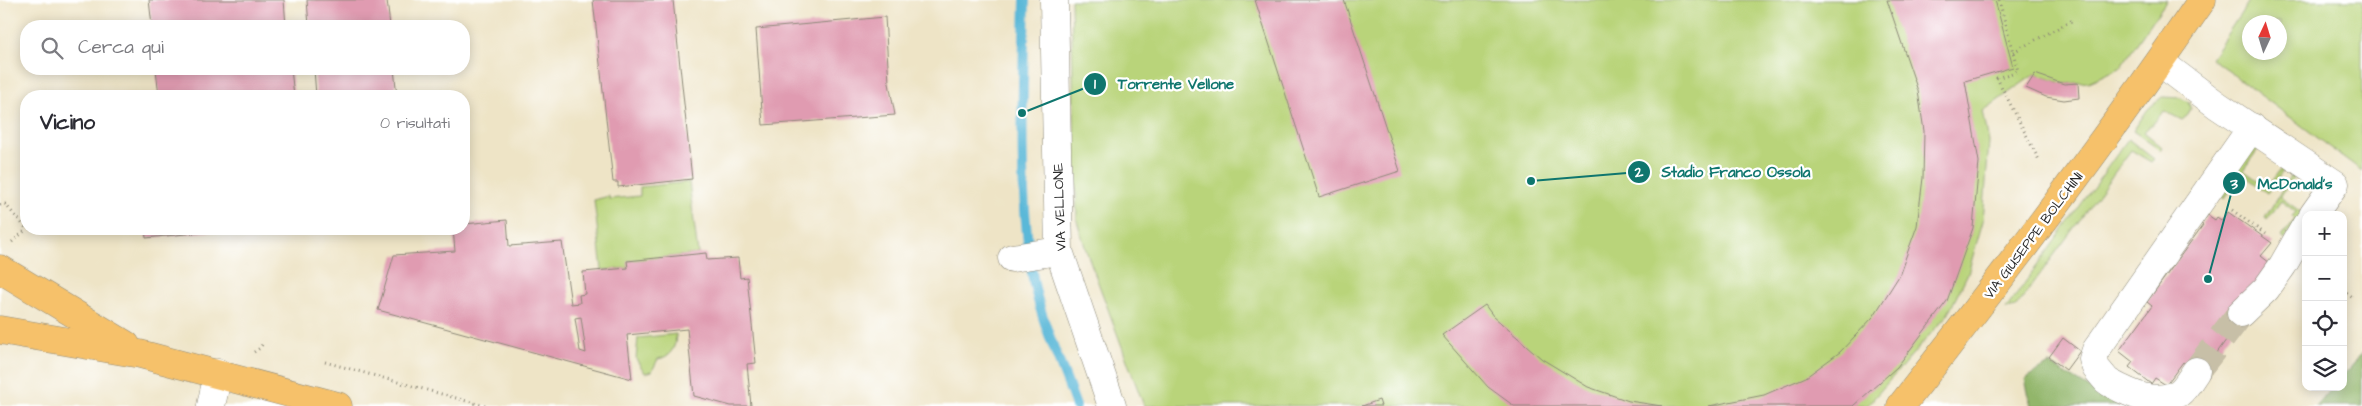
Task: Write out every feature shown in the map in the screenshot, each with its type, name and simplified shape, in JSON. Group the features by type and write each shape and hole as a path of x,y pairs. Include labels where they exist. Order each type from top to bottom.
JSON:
{"main road":[{"name":"VIA GIUSEPPE BOLCHINI","path":"1901,406 2015,261 2160,62 2202,0"},
{"path":"0,269 140,354"},
{"path":"0,330 140,354 338,406"}],"street":[{"name":"VIA VELLONE","path":"1054,0 1059,251 1112,406"},
{"path":"2160,62 2217,105 2335,184 2316,211"},
{"path":"2196,372 2180,393 2166,400 2152,402 2137,398 2102,379 2093,359 2096,350 2252,127"},
{"path":"2241,313 2266,289 2302,233"},
{"path":"1012,258 1059,251"},
{"path":"211,406 218,373"}],"path":[{"path":"1999,0 2018,71 1997,78 2039,160"},
{"path":"2013,52 2073,20"},
{"path":"0,204 5,204 20,220"},
{"path":"2226,206 2266,234"},
{"path":"9,244 20,234"},
{"path":"2347,293 2354,299"},
{"path":"325,362 485,406"}],"green space":[{"path":"1071,0 2167,0 2120,68 2088,82 2064,84 2035,74 1983,111 1989,142 1983,221 1968,273 1948,314 1867,406 1144,406 1077,221"},
{"path":"2250,0 2362,0 2362,171 2211,58"},
{"path":"2162,97 2181,98 2188,102 2191,109 2182,120 2164,111 2144,132 2162,147 2160,150 2133,131 2148,109"},
{"path":"2128,139 2154,159 2151,162 2131,150 2016,307 2006,309"},
{"path":"2252,143 2259,148 2243,170 2267,187 2283,166 2286,167 2267,193 2243,174 2224,199 2218,193"},
{"path":"2292,173 2295,175 2280,197 2301,212 2285,240 2282,237 2295,219 2292,216 2296,212 2281,201 2267,220 2265,218"},
{"path":"689,182 698,254 628,261 628,268 602,270 594,200 609,196 609,199 640,196 640,187"},
{"path":"676,334 672,351 663,358 658,359 652,371 645,373 636,359 638,338"},
{"path":"2362,353 2362,406 2316,406 2329,391 2347,391 2347,370"},
{"path":"2049,364 2119,406 2031,406 2025,379"}],"building":[{"path":"149,0 284,0 286,20 151,20"},
{"path":"307,0 387,0 389,20 309,20"},
{"path":"593,0 673,0 692,179 618,187 618,182 613,182"},
{"path":"1255,0 1344,0 1400,171 1319,197"},
{"path":"1887,0 1995,0 2013,67 1965,81 1979,162 1973,228 1947,301 1897,367 1853,406 1709,406 1764,395 1806,377 1840,352 1873,317 1899,276 1917,226 1923,178 1924,131 1918,91"},
{"path":"885,17 889,83 895,115 763,125 756,29"},
{"path":"2035,74 2064,84 2078,83 2079,98 2064,100 2046,97 2026,88"},
{"path":"157,75 292,75 293,90 158,90"},
{"path":"314,75 395,75 396,90 316,90"},
{"path":"2228,212 2272,243 2261,256 2270,263 2244,315 2201,375 2183,362 2166,385 2155,378 2151,384 2129,367 2133,362 2119,351 2152,306 2147,302 2203,225 2201,224 2208,215 2215,220 2217,217 2221,220"},
{"path":"507,220 509,246 562,242 571,304 580,303 579,295 585,294 583,272 628,268 627,261 706,253 707,260 738,258 740,278 747,277 756,363 747,364 751,406 731,406 694,396 687,329 627,335 632,379 378,310 394,255 455,251 454,235 470,235 470,223","holes":["581,317 586,353 580,351 575,318"]},
{"path":"146,235 176,235 146,238"},
{"path":"1485,305 1493,316 1542,359 1588,387 1629,401 1662,406 1514,406 1488,387 1442,335"},
{"path":"2063,338 2080,351 2066,370 2049,357"},
{"path":"1379,400 1381,406 1362,406"}],"waterway":[{"path":"1025,0 1022,137 1025,206 1032,273 1040,307 1076,406"}],"tunnel":[{"path":"2196,371 2241,313"}],"place":[{"name":"Torrente Vellone","path":"1022,113"},
{"name":"Stadio Franco Ossola","path":"1531,181"},
{"name":"McDonald's","path":"2208,279"}]}
